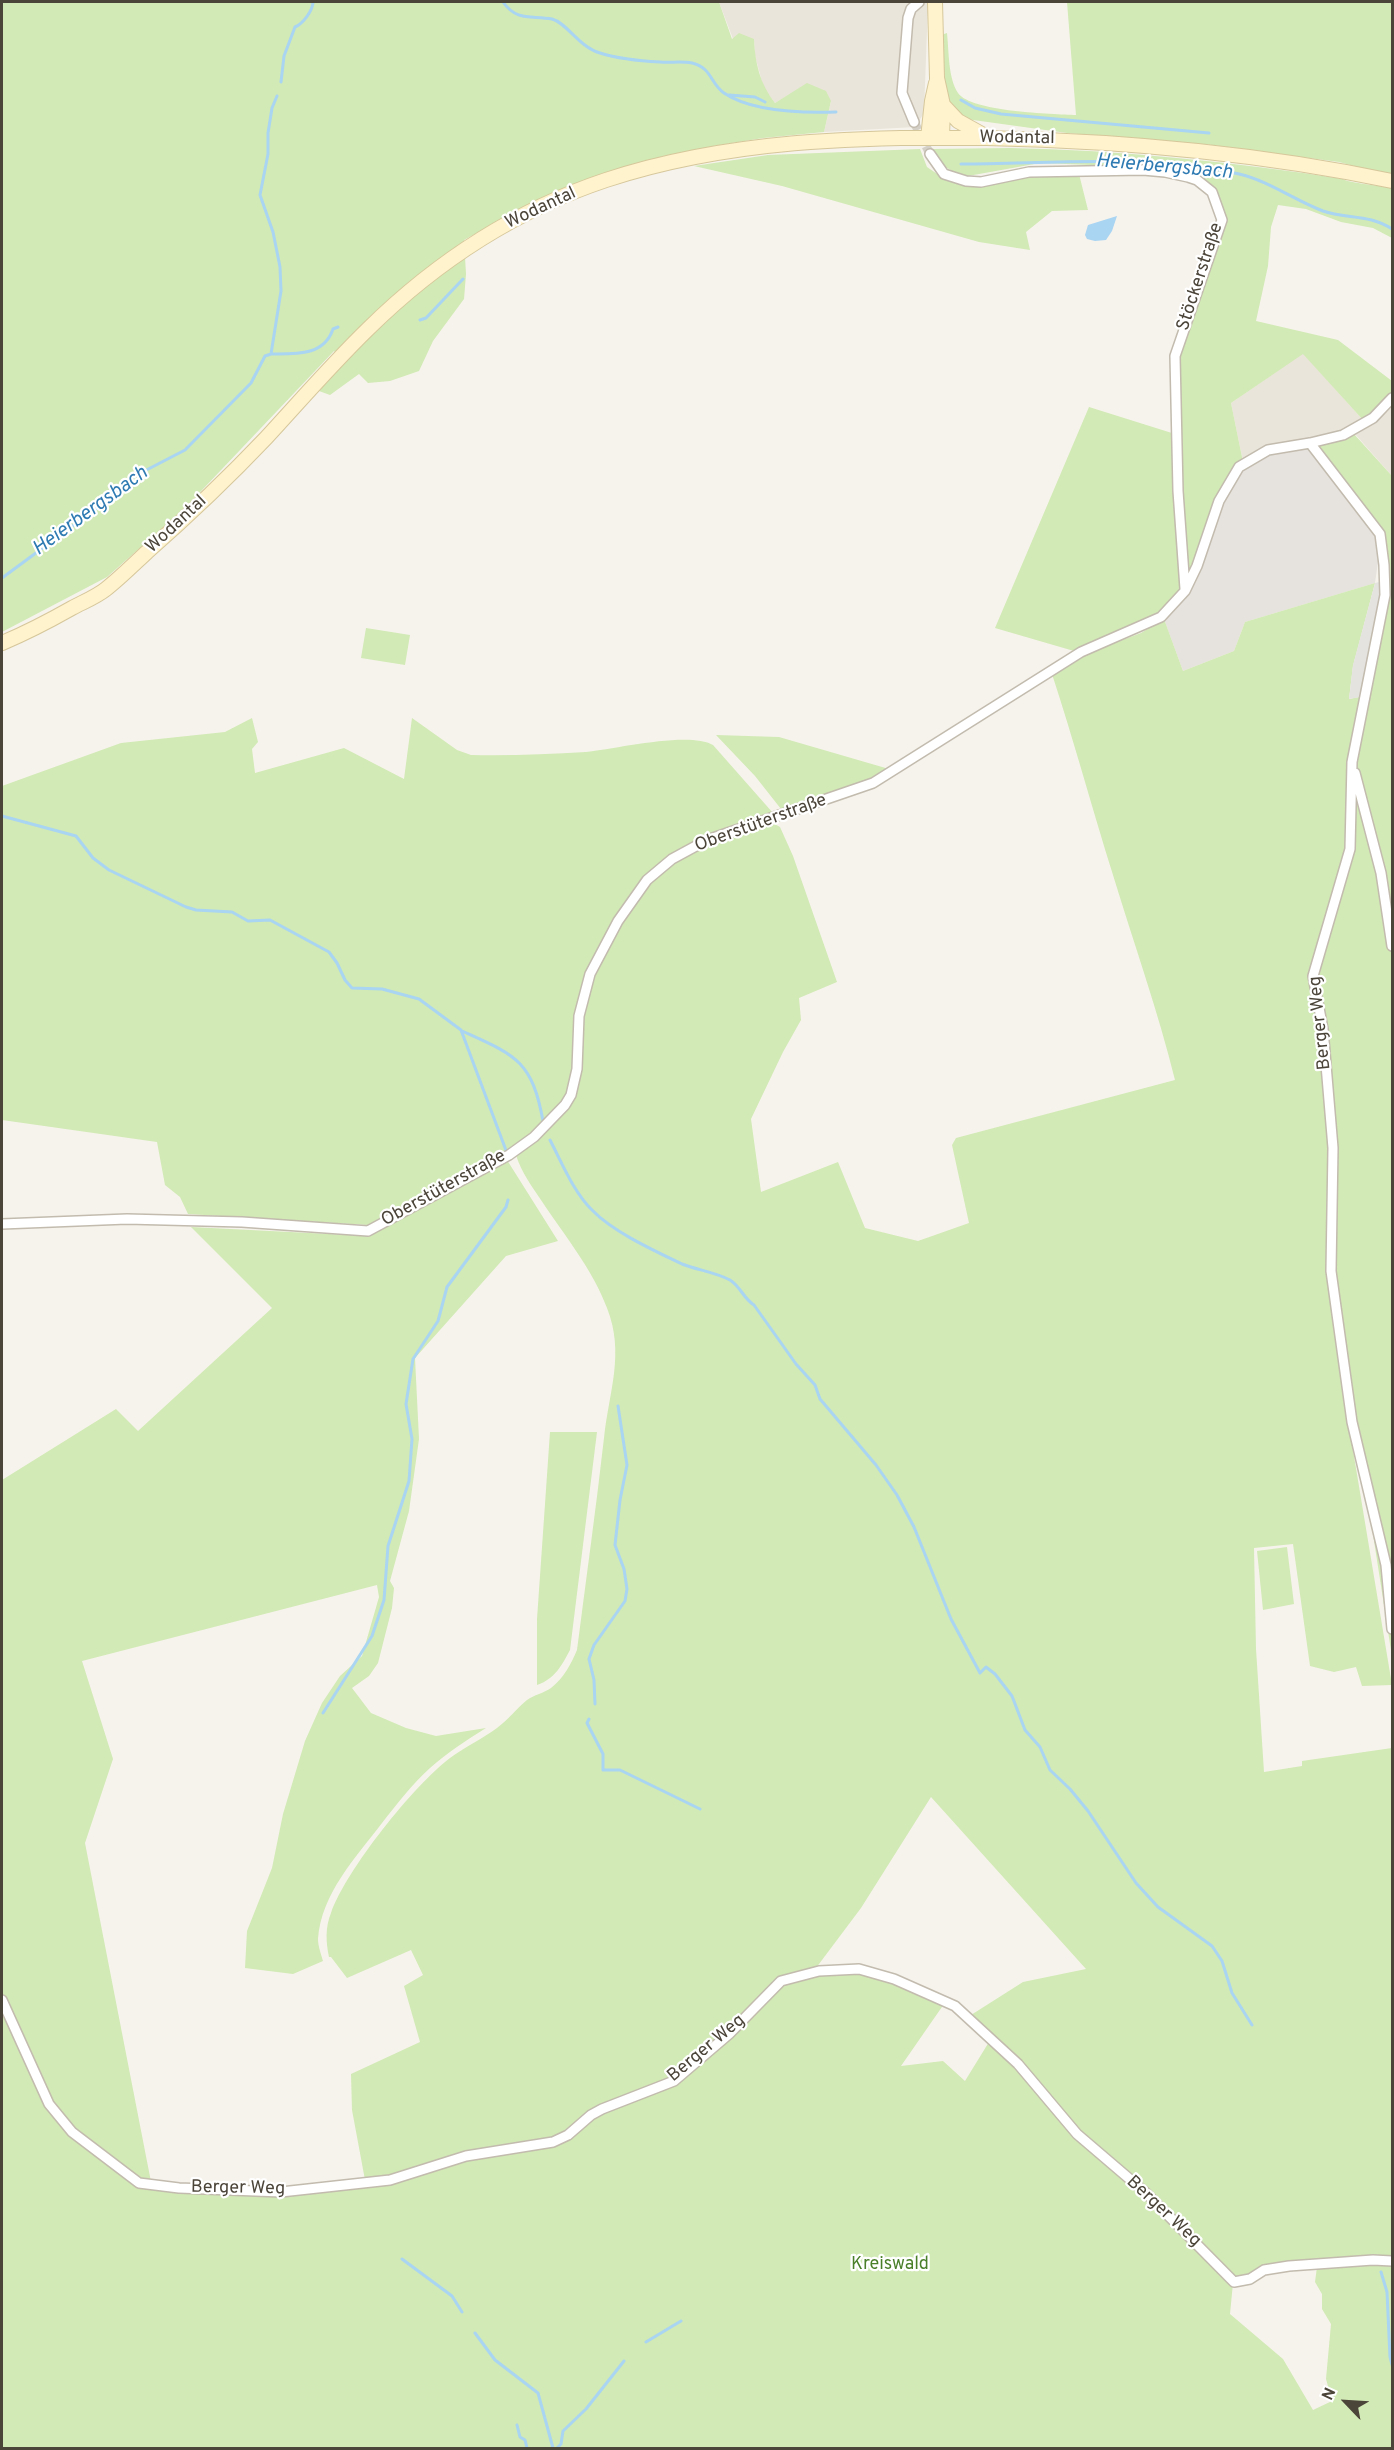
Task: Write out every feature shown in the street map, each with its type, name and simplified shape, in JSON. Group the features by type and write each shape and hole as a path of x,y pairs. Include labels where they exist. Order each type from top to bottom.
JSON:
{"main road":[{"path":"935,2 937,78 943,105 935,138"},
{"path":"935,138 932,101 937,78"},
{"path":"943,105 958,121 989,138"},
{"name":"Wodantal","path":"2,643 26,633 104,591 185,519 263,441 369,328 409,291 481,238 514,219 604,181 671,162 738,150 806,143 935,138 1130,144 1229,155 1392,181"}],"street":[{"path":"914,123 902,93 908,18 911,9 919,2"},
{"name":"Stöckerstraße","path":"930,154 944,174 966,181 981,182 1029,172 1143,170 1188,177 1197,180 1212,192 1222,220 1175,356 1178,491 1185,591"},
{"name":"Oberstüterstraße","path":"2,1224 127,1219 242,1222 368,1231 509,1155 534,1137 565,1105 577,1069 579,1017 591,974 618,921 647,880 672,860 707,840 873,783 1081,652 1161,617 1185,591 1197,566 1219,501 1239,467 1268,450 1343,435 1372,418 1392,398"},
{"name":"Berger Weg","path":"1311,443 1380,534 1384,565 1385,595 1352,762 1350,849 1313,976 1323,1029 1333,1148 1331,1271 1352,1422 1386,1565 1392,1629"},
{"path":"1352,762 1381,873 1392,946"},
{"name":"Berger Weg","path":"2,2000 49,2104 72,2132 139,2183 190,2189 281,2192 390,2180 466,2156 554,2142 568,2135 591,2115 602,2109 674,2081 729,2034 781,1981 819,1971 859,1969 894,1979 955,2006 1018,2064 1077,2134 1146,2193 1234,2283 1250,2279 1264,2270 1289,2266 1373,2260 1392,2261"}],"shaded area":[{"path":"719,2 928,2 924,113 915,127 824,132 831,101 789,95 775,103 764,89 755,56 754,39 733,39"},
{"path":"1303,353 1363,420 1335,433 1299,441 1243,462 1231,403"},
{"path":"1392,402 1392,476 1355,434 1374,422"},
{"path":"1310,447 1375,537 1379,555 1375,583 1245,622 1234,651 1183,671 1164,619 1221,503 1241,471 1268,454"},
{"path":"1384,581 1361,697 1349,699 1353,665 1375,583"}],"green space":[{"path":"2,2 719,2 732,39 739,33 754,39 759,73 775,103 807,83 826,91 831,101 824,132 714,146 647,163 517,211 464,240 466,274 464,299 433,341 419,371 390,381 368,383 359,374 330,395 319,391 343,361 334,351 185,508 107,577 2,632"},
{"path":"1067,2 1392,2 1392,176 1339,162 1212,145 1067,133 966,119 950,105 946,91 941,35 947,33 952,80 958,93 966,99 1013,111 1076,115"},
{"path":"1010,148 1094,151 1218,162 1392,188 1392,238 1373,228 1341,222 1306,209 1278,205 1271,227 1268,266 1256,321 1338,340 1392,381 1392,392 1372,414 1363,420 1303,354 1231,403 1243,462 1237,466 1187,582 1181,490 1178,356 1224,220 1213,189 1194,169 1040,163 968,176 955,173 941,164 933,149"},
{"path":"920,149 927,167 946,180 964,185 1014,177 1079,174 1088,210 1052,211 1026,232 1030,250 979,242 782,186 694,166 768,155"},
{"path":"1089,407 1175,434 1181,589 1159,613 1074,651 995,628"},
{"path":"1354,434 1392,476 1392,1657 1346,1360 1338,1360 1392,1685 1362,1686 1356,1667 1334,1672 1310,1666 1293,1544 1254,1548 1256,1649 1264,1772 1302,1766 1302,1761 1392,1748 1392,2259 1379,2258 1233,2278 1155,2195 1080,2132 971,2015 1023,1982 1086,1969 931,1797 861,1908 816,1968 780,1979 727,2032 676,2077 631,2096 554,2139 411,2173 365,2180 352,2110 351,2074 420,2042 404,1986 423,1975 411,1950 347,1978 329,1957 327,1935 331,1913 351,1874 366,1852 418,1788 450,1758 505,1722 527,1700 556,1684 567,1670 577,1650 614,1373 615,1341 607,1308 594,1280 528,1180 516,1155 540,1138 568,1105 585,1003 592,980 618,929 646,886 678,860 712,842 773,823 780,827 793,856 837,982 799,998 801,1020 751,1119 761,1192 838,1162 865,1228 918,1241 969,1223 952,1145 956,1138 1175,1080 1052,674 1088,653 1141,633 1164,619 1183,671 1234,651 1245,622 1375,583 1353,666 1349,699 1363,696 1387,594 1382,533 1315,446"},
{"path":"366,628 410,635 405,665 361,658"},
{"path":"252,718 258,742 252,749 255,773 344,748 404,779 412,718 457,750 471,755 586,752 670,740 702,741 713,745 773,813 717,832 667,859 636,887 606,935 576,1013 573,1070 567,1095 545,1122 519,1144 476,1165 368,1225 188,1214 180,1197 165,1185 157,1142 2,1120 2,786 121,743 225,732"},
{"path":"716,735 779,737 889,769 871,780 781,809 755,776"},
{"name":"Kreiswald","path":"507,1160 558,1241 506,1256 415,1358 419,1439 409,1511 390,1581 394,1588 392,1608 378,1663 369,1676 352,1688 371,1713 406,1728 436,1736 486,1728 451,1751 423,1774 399,1801 341,1877 321,1922 318,1942 323,1961 293,1974 245,1968 247,1931 272,1868 283,1814 305,1741 322,1703 340,1676 362,1656 379,1597 377,1585 82,1661 113,1759 85,1843 152,2187 281,2194 366,2184 465,2159 554,2145 593,2117 679,2084 782,1986 820,1973 853,1972 871,1975 944,2004 901,2066 943,2061 965,2081 989,2042 1019,2067 1050,2108 1146,2195 1233,2283 1230,2314 1283,2359 1313,2410 1332,2401 1326,2379 1331,2324 1322,2309 1322,2294 1315,2282 1317,2267 1392,2264 1392,2448 2,2448 2,1480 116,1409 138,1431 272,1308 191,1227 369,1236"},
{"path":"550,1432 597,1432 570,1650 553,1675 537,1685 537,1619"},
{"path":"1287,1547 1294,1604 1263,1610 1257,1551"}],"water":[{"path":"1117,216 1106,240 1087,239 1085,235 1088,225"}],"waterway":[{"name":"Heierbergsbach","path":"281,82 284,56 295,27 307,16 313,2"},
{"name":"Heierbergsbach","path":"503,2 519,15 558,21 586,46 600,53 630,59 688,62 699,65 724,93 749,104 778,110 836,112"},
{"path":"729,95 755,97 765,102"},
{"name":"Heierbergsbach","path":"2,578 101,505 131,478 185,450 251,383 265,356 271,354 281,291 280,267 273,232 260,195 268,154 268,133 272,108 277,96"},
{"path":"961,100 975,108 1001,114 1209,133"},
{"name":"Heierbergsbach","path":"961,164 1136,162 1206,168 1250,177 1323,211 1375,221 1392,229"},
{"path":"420,320 426,318 463,279"},
{"path":"271,354 299,353 316,349 329,338 333,329 338,327"},
{"path":"2,816 76,836 93,858 109,870 186,907 196,910 232,912 248,921 270,920 329,952 352,988 382,989 419,999 461,1030 507,1153"},
{"path":"462,1031 508,1054 518,1062 527,1072 533,1085 543,1121"},
{"path":"550,1140 579,1194 601,1218 611,1226 671,1259 730,1280 754,1305 796,1364 815,1385 820,1399 876,1465 897,1495 914,1527 951,1619 980,1673 986,1667 995,1674 1012,1696 1025,1730 1040,1747 1050,1770 1088,1811 1136,1883 1158,1907 1212,1946 1222,1961 1232,1993 1252,2025"},
{"path":"323,1713 372,1636 384,1600 388,1546 409,1481 412,1439 406,1404 413,1359 438,1321 447,1287 506,1207 508,1200"},
{"path":"595,1704 594,1680 589,1659 594,1645 625,1601 627,1589 624,1569 615,1545 627,1465 618,1406"},
{"path":"589,1719 587,1723 603,1754 603,1770 620,1770 700,1809"},
{"path":"402,2259 452,2296 462,2312"},
{"path":"1381,2272 1387,2292 1392,2365"},
{"path":"646,2342 681,2321"},
{"path":"475,2333 495,2360 538,2393 553,2448"},
{"path":"557,2448 561,2444 563,2431 586,2409 624,2361"},
{"path":"517,2425 520,2437 525,2440 527,2448"}],"tunnel":[{"path":"914,122 930,154"}]}
